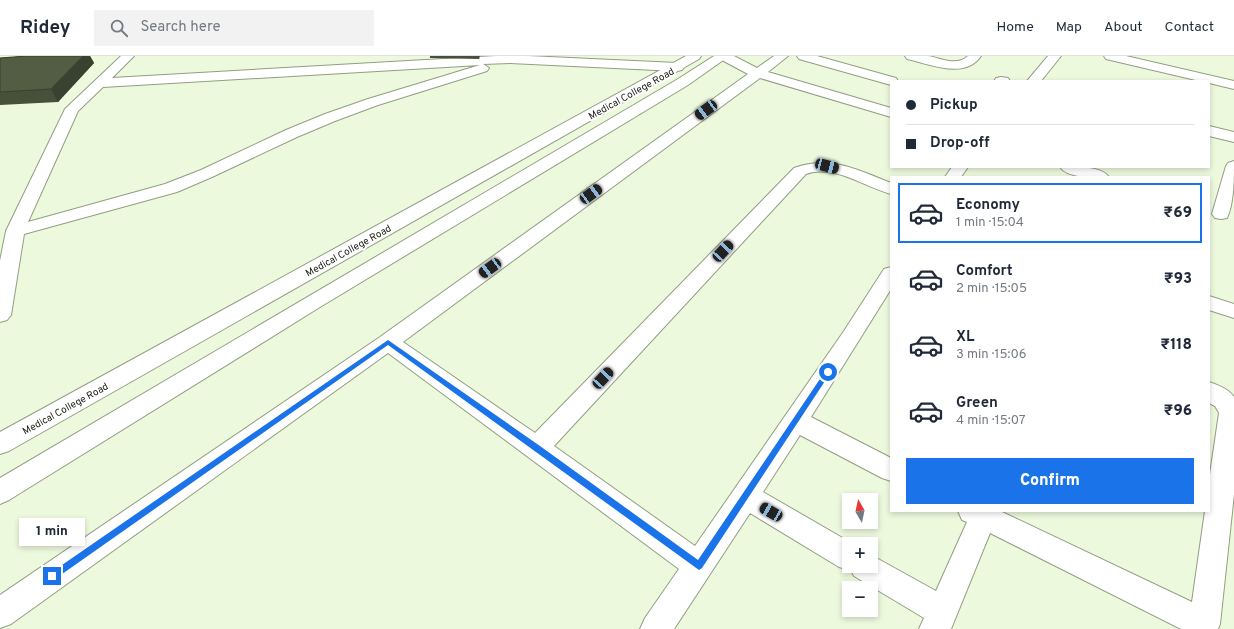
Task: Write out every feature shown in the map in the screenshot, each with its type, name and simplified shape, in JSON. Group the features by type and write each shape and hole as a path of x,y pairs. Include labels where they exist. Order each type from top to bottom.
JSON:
{"street":[{"path":"0,315 15,231 72,108 128,56"},
{"name":"Medical College Road","path":"0,444 695,56"},
{"path":"0,492 313,302 676,86 723,56 756,73 890,113"},
{"path":"0,613 388,342 756,73 782,56"},
{"path":"803,56 890,81"},
{"path":"911,56 954,66 968,63 975,56"},
{"path":"1035,80 1055,56"},
{"path":"1110,56 1132,58 1234,85"},
{"path":"100,83 365,62 514,58 677,67"},
{"path":"15,231 195,180 308,126 335,115 514,58"},
{"path":"1210,131 1234,137"},
{"path":"537,448 800,171 810,167 827,166 890,189"},
{"path":"1221,214 1234,166"},
{"path":"1071,168 1098,176"},
{"path":"656,629 796,421 890,275"},
{"path":"1210,303 1234,311"},
{"path":"388,342 699,566"},
{"path":"874,573 939,620 979,513 1204,627 1231,412 1223,400 1210,392"},
{"path":"796,421 890,469"},
{"path":"745,496 842,553"}],"building":[{"path":"27,56 83,56 51,89 0,92 0,58"}],"route":[{"path":"52,576 388,342 699,566 828,372"}]}
